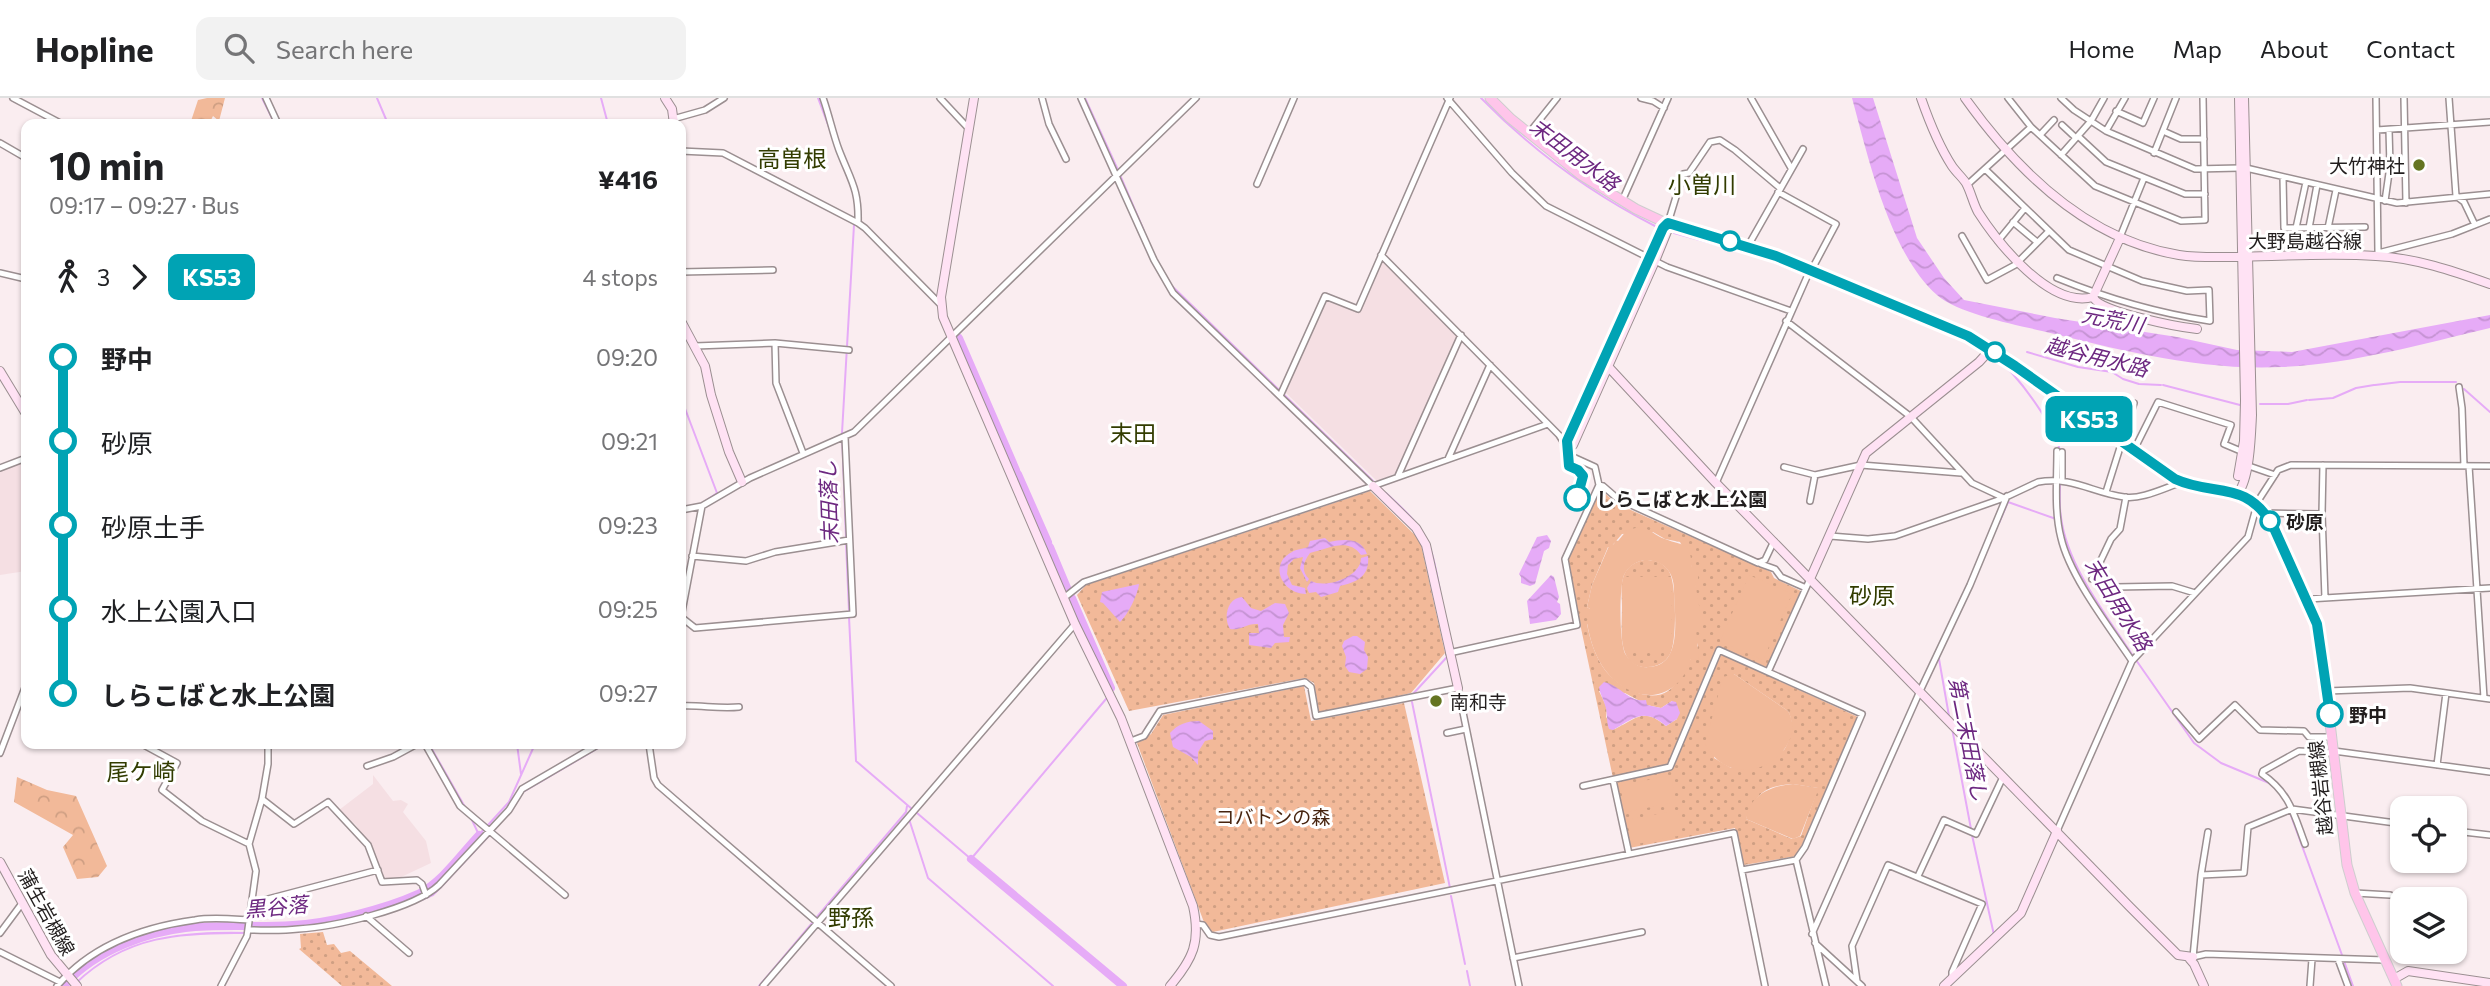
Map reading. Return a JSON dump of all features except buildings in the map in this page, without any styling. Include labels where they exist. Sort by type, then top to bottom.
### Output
[{"type":"main road","name":"越谷岩槻線","points":[[1490,98],[1581,175],[1622,201],[1668,223],[1748,246],[1809,274],[1957,331],[2183,482],[2238,493],[2260,510],[2273,526],[2319,631],[2347,865],[2355,893],[2395,982]]},
{"type":"street","points":[[13,98],[53,119]]},
{"type":"street","points":[[266,98],[276,119]]},
{"type":"street","points":[[665,98],[672,109],[673,119]]},
{"type":"street","points":[[681,119],[705,110],[724,98]]},
{"type":"street","points":[[823,98],[839,150],[855,184],[858,223]]},
{"type":"street","points":[[940,98],[969,129]]},
{"type":"street","points":[[974,98],[941,305],[951,337],[1075,624],[1130,741],[1193,906],[1196,924],[1191,956],[1186,967],[1170,986]]},
{"type":"street","points":[[1042,98],[1049,124],[1066,159]]},
{"type":"street","points":[[1081,98],[1154,260],[1173,293],[1416,527],[1426,545],[1458,688],[1518,986]]},
{"type":"street","points":[[686,509],[702,506],[742,482],[854,432],[1196,98]]},
{"type":"street","points":[[1257,184],[1294,98]]},
{"type":"street","points":[[1529,133],[1557,98]]},
{"type":"street","points":[[1641,98],[1664,108]]},
{"type":"street","points":[[1622,201],[1668,98]]},
{"type":"street","points":[[1751,98],[1791,168]]},
{"type":"street","points":[[1921,98],[1952,166],[1967,185],[1972,202],[1998,241],[2017,262],[2056,290],[2080,299],[2094,295]]},
{"type":"street","name":"大野島越谷線","points":[[1965,98],[2007,150],[2069,208],[2120,238],[2180,255],[2245,257],[2379,254],[2430,264],[2490,284]]},
{"type":"street","points":[[2008,98],[2031,127],[2095,186],[2180,220],[2205,220],[2203,98]]},
{"type":"street","points":[[2061,98],[2106,131],[2194,169],[2243,168],[2378,200],[2406,203],[2490,194]]},
{"type":"street","points":[[2061,155],[2091,121],[2104,98]]},
{"type":"street","points":[[2106,131],[2125,98]]},
{"type":"street","points":[[2116,111],[2143,123],[2154,98]]},
{"type":"street","points":[[2154,153],[2176,98]]},
{"type":"street","points":[[2238,493],[2246,465],[2251,429],[2239,98]]},
{"type":"street","points":[[2243,168],[2244,98]]},
{"type":"street","points":[[2376,98],[2379,254],[2452,234],[2490,219]]},
{"type":"street","points":[[2404,98],[2406,203]]},
{"type":"street","points":[[2449,98],[2456,196],[2464,202],[2474,225]]},
{"type":"street","points":[[1279,396],[1325,296],[1358,309],[1449,99],[1512,173],[1546,206],[1652,260],[1791,311]]},
{"type":"street","points":[[2040,135],[2054,120]]},
{"type":"street","points":[[2377,130],[2490,122]]},
{"type":"street","points":[[2062,125],[2106,163],[2185,194],[2205,194]]},
{"type":"street","points":[[1967,185],[2031,127]]},
{"type":"street","points":[[2385,201],[2390,166],[2389,130]]},
{"type":"street","points":[[2163,131],[2181,139],[2204,139]]},
{"type":"street","points":[[1567,448],[1567,441],[1668,223],[1683,174],[1689,173],[1710,142],[1720,140],[1779,190],[1836,225],[1786,321],[1716,483]]},
{"type":"street","points":[[0,143],[21,155]]},
{"type":"street","points":[[1748,246],[1803,149]]},
{"type":"street","points":[[686,151],[723,153],[858,223],[941,305]]},
{"type":"street","points":[[1985,169],[2069,250],[2142,281],[2187,291],[2209,290],[2210,321],[2094,295],[2059,279],[2056,290]]},
{"type":"street","points":[[2283,177],[2284,228],[2365,227]]},
{"type":"street","points":[[2144,178],[2094,295],[2096,303],[2180,327],[2197,329]]},
{"type":"street","points":[[2296,228],[2306,182]]},
{"type":"street","points":[[2309,228],[2317,186]]},
{"type":"street","points":[[2328,228],[2336,190]]},
{"type":"street","points":[[1998,241],[2025,208]]},
{"type":"street","points":[[2013,222],[2037,242]]},
{"type":"street","points":[[1962,236],[1987,281],[2017,262],[2049,231]]},
{"type":"street","points":[[1381,254],[1548,424],[1573,457],[1595,467],[1599,485],[1564,559],[1577,625],[1450,653]]},
{"type":"street","points":[[686,272],[773,270]]},
{"type":"street","points":[[0,273],[21,278]]},
{"type":"street","points":[[1786,321],[1911,417],[1972,483],[2006,497]]},
{"type":"street","points":[[686,330],[705,366],[729,452],[742,482]]},
{"type":"street","points":[[1398,477],[1461,335]]},
{"type":"street","points":[[695,346],[775,343],[849,349]]},
{"type":"street","points":[[775,343],[778,390],[803,453]]},
{"type":"street","points":[[1768,672],[1866,453],[1988,353]]},
{"type":"street","points":[[1605,363],[1716,483],[1774,541],[1808,584],[1920,691],[2178,955],[2385,960]]},
{"type":"street","points":[[1448,459],[1490,365]]},
{"type":"street","points":[[0,371],[21,406]]},
{"type":"street","points":[[2327,691],[2410,688],[2487,698],[2459,387]]},
{"type":"street","points":[[2238,493],[2236,487],[2243,452],[2248,392]]},
{"type":"street","points":[[2134,450],[2158,402],[2231,425],[2224,444],[2243,452]]},
{"type":"street","points":[[2106,492],[2134,403]]},
{"type":"street","points":[[1065,597],[1084,582],[1373,486],[1548,424]]},
{"type":"street","points":[[686,621],[695,628],[853,614],[845,437]]},
{"type":"street","points":[[2059,452],[2060,536],[2082,584],[2132,661]]},
{"type":"street","points":[[0,468],[21,460]]},
{"type":"street","points":[[1784,467],[1815,475],[1837,468],[1861,465],[1961,472]]},
{"type":"street","points":[[2246,465],[2275,475]]},
{"type":"street","points":[[2323,465],[2325,598]]},
{"type":"street","points":[[1944,986],[2021,913],[2132,661],[2248,537],[2275,475],[2283,467],[2490,466]]},
{"type":"street","points":[[1810,501],[1815,475]]},
{"type":"street","points":[[1830,536],[1868,539],[1895,536],[2006,497],[2038,482],[2060,480],[2126,497],[2183,482]]},
{"type":"street","points":[[1599,485],[1603,485],[1618,499],[1775,569],[1781,577],[1808,584]]},
{"type":"street","points":[[1812,934],[1970,585],[2006,497]]},
{"type":"street","points":[[2082,584],[2092,579],[2111,539],[2122,524],[2126,497]]},
{"type":"street","points":[[686,589],[702,506]]},
{"type":"street","points":[[2260,510],[2322,514]]},
{"type":"street","points":[[692,556],[746,561],[775,552],[849,540]]},
{"type":"street","points":[[1758,563],[1765,560],[1774,541]]},
{"type":"street","points":[[2098,567],[2102,582]]},
{"type":"street","points":[[2092,579],[2116,586],[2172,586],[2195,593]]},
{"type":"street","points":[[2307,599],[2490,588]]},
{"type":"street","points":[[763,986],[1075,624]]},
{"type":"street","points":[[1583,786],[1670,767],[1719,650],[1862,714],[1805,847],[1796,860],[1742,870]]},
{"type":"street","points":[[1130,741],[1144,736],[1160,711],[1305,682],[1311,687],[1316,716],[1458,688]]},
{"type":"street","points":[[2437,765],[2446,693]]},
{"type":"street","points":[[0,753],[21,703]]},
{"type":"street","points":[[2176,712],[2199,739],[2235,705],[2260,730],[2304,731],[2309,737],[2333,737]]},
{"type":"street","points":[[686,706],[739,707]]},
{"type":"street","points":[[1447,733],[1466,729]]},
{"type":"street","points":[[151,749],[177,763],[162,790],[202,821],[249,844]]},
{"type":"street","points":[[221,986],[247,936],[256,871],[249,844],[262,799],[268,749]]},
{"type":"street","points":[[367,766],[408,749]]},
{"type":"street","points":[[428,749],[460,806],[565,895]]},
{"type":"street","points":[[0,952],[67,981],[93,953],[136,934],[197,919],[299,929],[366,916],[426,895],[439,885],[509,810],[522,789],[590,749]]},
{"type":"street","points":[[650,749],[654,778],[658,785],[891,986]]},
{"type":"street","points":[[2305,844],[2283,790],[2262,774],[2299,751],[2334,752],[2490,772]]},
{"type":"street","points":[[1918,876],[1944,820],[1976,834],[2003,777]]},
{"type":"street","points":[[1613,780],[1629,854]]},
{"type":"street","points":[[262,799],[294,824],[328,803],[368,845],[382,883],[417,880],[422,884],[426,895]]},
{"type":"street","points":[[2201,875],[2244,873],[2248,827],[2292,809],[2390,822]]},
{"type":"street","points":[[2204,986],[2191,957],[2208,832]]},
{"type":"street","points":[[2467,832],[2490,835]]},
{"type":"street","points":[[1196,924],[1203,925],[1210,935],[1219,937],[1734,833],[1765,986]]},
{"type":"street","points":[[1796,860],[1826,986]]},
{"type":"street","name":"蒲生岩槻線","points":[[0,862],[67,981]]},
{"type":"street","points":[[1859,984],[1852,946],[1888,865],[1982,904],[1952,972],[1952,978]]},
{"type":"street","points":[[251,908],[264,900],[378,870]]},
{"type":"street","points":[[2355,893],[2389,895]]},
{"type":"street","points":[[0,933],[24,902]]},
{"type":"street","points":[[366,916],[409,953]]},
{"type":"street","points":[[1513,958],[1642,932]]},
{"type":"street","points":[[1814,942],[1859,984]]},
{"type":"street","points":[[2309,986],[2312,959]]},
{"type":"street","points":[[2338,959],[2348,986]]},
{"type":"street","points":[[2395,982],[2408,971],[2490,983]]},
{"type":"shaded area","points":[[1381,261],[1385,261],[1456,338],[1396,473],[1377,481],[1285,392],[1325,299],[1358,312]]},
{"type":"shaded area","points":[[21,463],[21,572],[0,575],[0,470]]},
{"type":"shaded area","points":[[373,775],[393,801],[401,800],[408,804],[403,812],[426,841],[431,863],[399,878],[386,878],[382,875],[374,854],[356,825],[339,810],[373,784]]},
{"type":"green space","points":[[225,98],[220,119],[213,116],[212,119],[192,119],[198,100]]},
{"type":"green space","points":[[1370,491],[1420,540],[1445,653],[1411,693],[1322,713],[1319,712],[1314,683],[1305,678],[1129,711],[1077,595],[1086,585]]},
{"type":"green space","points":[[1603,491],[1615,503],[1771,572],[1774,578],[1801,591],[1767,667],[1763,668],[1717,648],[1667,766],[1613,778],[1566,558],[1597,492]],"holes":[[[1653,532],[1665,539],[1680,542],[1692,567],[1698,646],[1672,688],[1652,695],[1625,687],[1605,670],[1590,636],[1587,624],[1590,623],[1590,609],[1587,607],[1592,585],[1608,547],[1622,534]],[[1599,691],[1625,693],[1647,705],[1661,708],[1672,701],[1677,719],[1666,726],[1651,717],[1640,716],[1615,729],[1606,717],[1607,708]]]},
{"type":"green space","points":[[1644,528],[1661,538],[1685,546],[1690,553],[1692,567],[1698,568],[1698,582],[1695,582],[1700,611],[1700,626],[1696,630],[1699,660],[1691,659],[1675,685],[1665,692],[1653,695],[1628,690],[1605,670],[1593,648],[1587,623],[1590,623],[1590,609],[1587,607],[1592,585],[1609,546],[1614,544],[1615,540],[1618,541],[1627,530]],"holes":[[[1644,560],[1662,564],[1672,577],[1675,637],[1668,658],[1660,664],[1645,667],[1633,663],[1624,649],[1621,628],[1622,581],[1630,567]]]},
{"type":"green space","points":[[1644,560],[1658,562],[1668,570],[1673,586],[1675,611],[1670,654],[1661,664],[1648,667],[1638,666],[1630,661],[1622,636],[1623,579],[1630,567]]},
{"type":"green space","points":[[1749,575],[1792,594],[1763,660],[1720,641]]},
{"type":"green space","points":[[1624,577],[1671,577],[1671,650],[1624,650]]},
{"type":"green space","points":[[1721,654],[1858,717],[1797,856],[1744,865],[1735,828],[1629,848],[1616,782],[1672,769]],"holes":[[[1734,674],[1788,711],[1792,726],[1784,750],[1731,768],[1714,758]],[[1793,784],[1818,788],[1801,836],[1792,839],[1746,819],[1763,792]]]},
{"type":"green space","points":[[1734,674],[1788,711],[1792,726],[1789,741],[1780,754],[1767,764],[1751,769],[1735,769],[1719,761],[1705,744],[1723,677]]},
{"type":"green space","name":"コバトンの森","points":[[1304,686],[1311,721],[1404,703],[1445,883],[1208,933],[1137,743],[1151,734],[1163,715]]},
{"type":"green space","points":[[1671,775],[1676,802],[1626,812],[1620,786]]},
{"type":"green space","points":[[17,777],[47,790],[76,796],[107,866],[98,877],[77,879],[63,847],[73,835],[14,802]]},
{"type":"green space","points":[[1793,784],[1819,788],[1800,836],[1793,839],[1746,819],[1752,804],[1762,793]]},
{"type":"green space","points":[[1678,810],[1683,835],[1632,845],[1627,820]]},
{"type":"green space","points":[[323,932],[327,945],[334,944],[341,953],[350,951],[392,986],[342,986],[299,949],[300,934]]},
{"type":"water","points":[[1852,98],[1873,98],[1917,238],[1944,278],[1964,300],[2237,350],[2292,352],[2490,315],[2490,328],[2334,362],[2251,367],[2160,358],[1972,313],[1937,295],[1906,255],[1883,203]]},
{"type":"water","points":[[1547,535],[1551,541],[1549,548],[1544,551],[1535,584],[1530,586],[1521,583],[1519,574],[1537,537]]},
{"type":"water","points":[[1325,538],[1329,542],[1356,542],[1367,554],[1361,555],[1344,545],[1310,553],[1304,566],[1309,579],[1307,582],[1300,568],[1303,557],[1294,559],[1288,565],[1287,574],[1292,585],[1305,588],[1306,594],[1290,589],[1281,578],[1281,564],[1285,557],[1308,547],[1310,541]]},
{"type":"water","points":[[1368,556],[1365,573],[1357,580],[1340,586],[1338,592],[1321,597],[1316,592],[1309,593],[1307,588],[1311,581],[1325,583],[1342,580],[1355,571],[1361,558]]},
{"type":"water","points":[[1551,575],[1554,577],[1561,614],[1556,620],[1530,624],[1527,601]]},
{"type":"water","points":[[1139,584],[1132,604],[1120,622],[1100,602],[1102,592]]},
{"type":"water","points":[[1242,597],[1251,608],[1261,611],[1275,603],[1285,604],[1289,613],[1283,625],[1284,637],[1290,637],[1289,642],[1275,643],[1271,648],[1249,645],[1249,633],[1259,633],[1258,624],[1230,629],[1228,609],[1233,601]]},
{"type":"water","points":[[1353,636],[1365,642],[1364,650],[1368,657],[1367,669],[1360,674],[1349,672],[1345,666],[1346,657],[1342,646],[1344,641]]},
{"type":"water","points":[[1604,682],[1635,699],[1646,700],[1647,705],[1661,708],[1672,701],[1676,702],[1680,713],[1677,719],[1666,726],[1651,717],[1639,716],[1613,730],[1609,729],[1599,687]]},
{"type":"water","points":[[1199,721],[1213,731],[1213,739],[1205,741],[1198,752],[1198,765],[1191,757],[1173,747],[1170,733],[1183,724]]},
{"type":"waterway","points":[[262,98],[272,119]]},
{"type":"waterway","points":[[377,98],[386,119]]},
{"type":"waterway","points":[[601,98],[607,119]]},
{"type":"waterway","name":"末田落し","points":[[818,98],[830,130]]},
{"type":"waterway","points":[[1085,98],[1118,170]]},
{"type":"waterway","name":"末田用水路","points":[[1481,98],[1520,135],[1563,169],[1608,200],[1655,226]]},
{"type":"waterway","points":[[1120,175],[1144,231]]},
{"type":"waterway","name":"末田落し","points":[[846,538],[842,433],[854,225]]},
{"type":"waterway","name":"末田用水路","points":[[1674,233],[1758,256],[1805,275]]},
{"type":"waterway","name":"末田用水路","points":[[1810,277],[1969,343],[1984,354]]},
{"type":"waterway","points":[[1172,286],[1374,482]]},
{"type":"waterway","name":"末田落し","points":[[959,338],[1016,470]]},
{"type":"waterway","name":"越谷用水路","points":[[2027,352],[2078,367],[2112,372],[2139,384],[2161,385]]},
{"type":"waterway","name":"末田用水路","points":[[1989,357],[2010,371],[2026,390],[2047,421],[2060,451]]},
{"type":"waterway","name":"越谷用水路","points":[[2375,385],[2456,382]]},
{"type":"waterway","name":"越谷用水路","points":[[2163,385],[2240,405]]},
{"type":"waterway","name":"越谷用水路","points":[[2309,400],[2333,398],[2356,388],[2374,385]]},
{"type":"waterway","name":"越谷用水路","points":[[2464,389],[2490,412]]},
{"type":"waterway","name":"越谷用水路","points":[[2260,404],[2288,404],[2307,400]]},
{"type":"waterway","points":[[686,411],[717,493],[704,502]]},
{"type":"waterway","name":"末田落し","points":[[1018,474],[1048,542]]},
{"type":"waterway","name":"末田用水路","points":[[2060,484],[2060,513],[2071,554],[2090,590],[2133,656]]},
{"type":"waterway","points":[[1386,493],[1425,536],[1440,591]]},
{"type":"waterway","name":"第二末田落し","points":[[1999,523],[2008,502],[2056,519]]},
{"type":"waterway","name":"末田落し","points":[[846,543],[849,611]]},
{"type":"waterway","name":"末田落し","points":[[1050,547],[1068,590]]},
{"type":"waterway","name":"末田落し","points":[[1072,598],[1111,688]]},
{"type":"waterway","name":"末田落し","points":[[849,617],[856,761],[912,809]]},
{"type":"waterway","points":[[1413,694],[1447,657]]},
{"type":"waterway","name":"第二末田落し","points":[[1939,659],[1949,716]]},
{"type":"waterway","name":"末田用水路","points":[[2136,660],[2194,743],[2221,763],[2269,783]]},
{"type":"waterway","name":"末田落し","points":[[917,813],[971,859],[1106,699]]},
{"type":"waterway","points":[[1412,702],[1450,888]]},
{"type":"waterway","name":"第二末田落し","points":[[1952,728],[1971,829]]},
{"type":"waterway","points":[[432,749],[465,807]]},
{"type":"waterway","points":[[518,749],[521,774]]},
{"type":"waterway","points":[[488,825],[509,802],[533,749]]},
{"type":"waterway","points":[[513,808],[523,792],[596,749]]},
{"type":"waterway","points":[[816,918],[906,812],[907,806]]},
{"type":"waterway","name":"末田用水路","points":[[2290,813],[2342,955]]},
{"type":"waterway","points":[[471,818],[479,835],[484,829]]},
{"type":"waterway","points":[[909,819],[928,878],[1053,986]]},
{"type":"waterway","points":[[419,901],[433,895],[496,828]]},
{"type":"waterway","name":"黒谷落","points":[[64,986],[77,972],[100,956],[147,936],[209,926],[307,924],[357,914],[405,900],[435,882],[479,835]]},
{"type":"waterway","name":"第二末田落し","points":[[1972,835],[1994,935]]},
{"type":"waterway","name":"末田落し","points":[[971,859],[1123,986]]},
{"type":"waterway","points":[[1451,896],[1465,964]]},
{"type":"waterway","points":[[759,986],[813,922]]},
{"type":"waterway","points":[[332,927],[344,925]]},
{"type":"waterway","points":[[277,933],[310,930]]},
{"type":"waterway","points":[[76,983],[95,967],[135,946],[178,936],[247,933]]},
{"type":"waterway","name":"末田用水路","points":[[2344,961],[2353,986]]},
{"type":"waterway","points":[[1467,971],[1470,986]]},
{"type":"bus line","name":"KS53","points":[[1577,498],[1583,476],[1569,466],[1567,441],[1640,276],[1668,223],[1776,256],[1968,336],[2175,479],[2229,490],[2252,502],[2273,526],[2314,615],[2319,631],[2330,714]]},
{"type":"place","name":"大竹神社","points":[[2419,165]]},
{"type":"place","name":"しらこばと水上公園","points":[[1577,498]]},
{"type":"place","name":"砂原","points":[[2270,521]]},
{"type":"place","name":"南和寺","points":[[1436,701]]},
{"type":"place","name":"野中","points":[[2330,714]]},
{"type":"district","name":"高曽根","points":[[792,158]]},
{"type":"district","name":"小曽川","points":[[1702,184]]},
{"type":"district","name":"末田","points":[[1133,433]]},
{"type":"district","name":"砂原","points":[[1872,595]]},
{"type":"district","name":"尾ケ崎","points":[[141,771]]},
{"type":"district","name":"野孫","points":[[851,917]]},
{"type":"water label","name":"元荒川","points":[[2113,319]]}]
